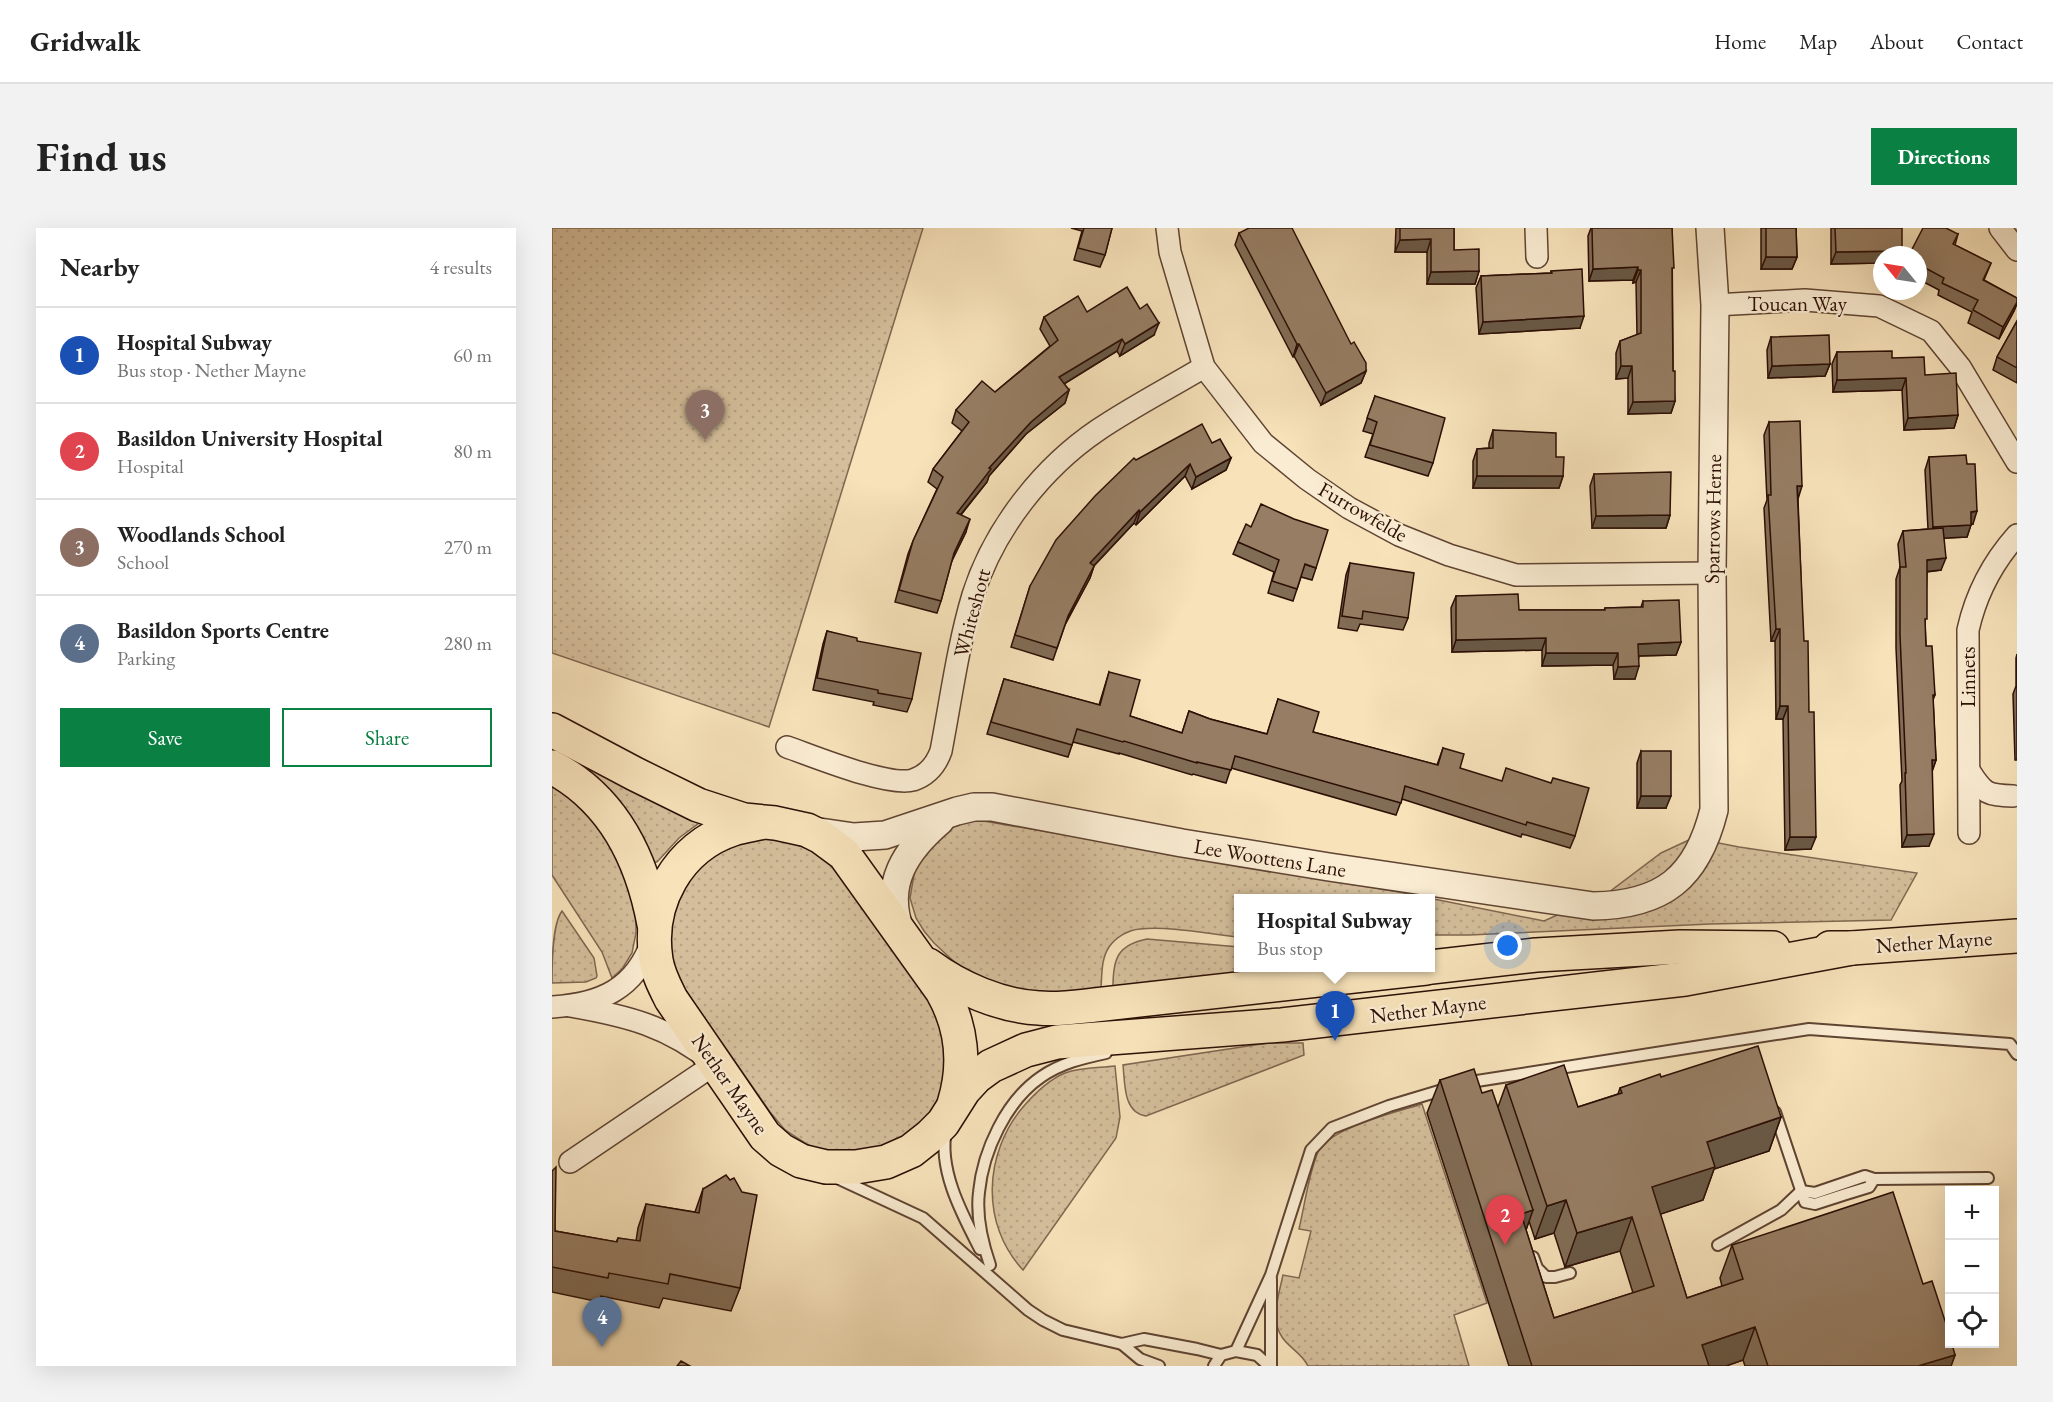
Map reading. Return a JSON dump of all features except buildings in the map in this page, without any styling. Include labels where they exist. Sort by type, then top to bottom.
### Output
[{"type":"main road","name":"Nether Mayne","points":[[552,730],[698,805],[744,820],[791,825],[807,830],[834,845],[844,855],[908,944],[951,1008],[959,1033],[962,1061],[960,1087],[953,1107]]},
{"type":"main road","name":"Nether Mayne","points":[[552,768],[581,786],[614,820],[640,868],[656,932]]},
{"type":"main road","name":"Nether Mayne","points":[[760,823],[733,829],[711,839],[692,852],[676,868],[667,884],[657,914],[656,961],[661,979],[671,999],[765,1136],[781,1150],[801,1161],[826,1167],[855,1167],[886,1162],[911,1151],[943,1123],[964,1090],[976,1077],[1008,1057],[1057,1042],[1208,1032],[1352,1018],[1685,979],[1852,948]]},
{"type":"main road","name":"Nether Mayne","points":[[1435,967],[1536,955],[1680,947],[1852,948],[2017,936]]},
{"type":"main road","name":"Nether Mayne","points":[[908,944],[930,966],[951,980],[1018,1006],[1040,1009],[1095,1005],[1390,972]]},
{"type":"street","name":"Furrowfelde","points":[[1167,228],[1170,252],[1204,367],[1263,443],[1307,479],[1349,508],[1399,535],[1439,551],[1516,575],[1712,573]]},
{"type":"street","points":[[1536,228],[1537,257]]},
{"type":"street","name":"Sparrows Herne","points":[[1710,228],[1715,305],[1712,573],[1714,810]]},
{"type":"street","points":[[2000,228],[2017,250]]},
{"type":"street","name":"Toucan Way","points":[[1715,305],[1805,300],[1879,306],[1931,331],[1960,367],[2017,462]]},
{"type":"street","name":"Whiteshott","points":[[787,747],[892,780],[912,780],[936,764],[941,751],[973,595],[988,555],[1011,518],[1035,487],[1068,453],[1098,430],[1204,367]]},
{"type":"street","name":"Linnets","points":[[1969,833],[1968,630],[1974,605],[1983,585],[2002,552],[2017,535]]},
{"type":"street","points":[[1970,772],[1982,791],[1990,795],[2013,796]]},
{"type":"street","name":"Lee Woottens Lane","points":[[807,830],[854,837],[885,836],[957,811],[974,807],[992,807],[1205,847],[1593,906],[1617,906],[1642,901],[1663,891],[1683,875],[1698,855],[1708,834],[1714,810]]},
{"type":"street","name":"Lee Woottens Lane","points":[[908,944],[897,921],[894,895],[903,864],[911,849],[922,836],[940,820],[957,811]]},
{"type":"street","points":[[561,1006],[599,1000],[615,992],[628,981],[650,947],[656,932]]},
{"type":"street","points":[[561,1006],[618,1014],[649,1024],[675,1036],[715,1064],[570,1162]]},
{"type":"lane","points":[[1236,1351],[1270,1275],[1311,1150],[1332,1128],[1389,1106],[1475,1085],[1752,1043],[1809,1029],[2014,1045],[2017,1054]]},
{"type":"lane","points":[[990,1265],[983,1245],[979,1219],[979,1193],[984,1166],[993,1141],[1021,1095],[1039,1078],[1057,1067],[1078,1059],[1208,1032]]},
{"type":"lane","points":[[1772,1103],[1801,1191]]},
{"type":"lane","points":[[953,1107],[945,1137],[949,1176],[966,1221],[990,1265],[1015,1298]]},
{"type":"lane","points":[[801,1161],[923,1218],[1015,1298],[1043,1320],[1063,1330],[1122,1344],[1144,1339],[1221,1355],[1236,1351],[1257,1355],[1270,1366]]},
{"type":"lane","points":[[1801,1191],[1815,1193],[1865,1176],[1874,1179],[1988,1178]]},
{"type":"lane","points":[[1718,1245],[1781,1210],[1801,1191]]},
{"type":"lane","points":[[1530,1247],[1537,1268],[1545,1277],[1555,1278],[1570,1273]]},
{"type":"lane","points":[[1270,1275],[1270,1366]]},
{"type":"lane","points":[[1122,1344],[1151,1366]]},
{"type":"lane","points":[[1214,1366],[1221,1355]]},
{"type":"lane","points":[[1140,1359],[1159,1366]]},
{"type":"shaded area","points":[[552,228],[923,228],[769,727],[552,653]]},
{"type":"shaded area","points":[[588,766],[699,823],[679,838],[657,862],[654,862],[638,828],[626,810],[586,769]]},
{"type":"shaded area","points":[[552,781],[613,841],[636,909],[636,933],[632,953],[622,969],[612,978],[602,952],[552,875]]},
{"type":"shaded area","points":[[972,819],[1409,894],[1234,894],[1234,936],[1177,929],[1152,928],[1127,932],[1112,943],[1106,952],[1101,988],[1076,992],[1024,991],[990,982],[961,968],[934,943],[916,918],[910,898],[916,863],[951,826]]},
{"type":"shaded area","points":[[773,838],[803,847],[831,861],[931,1000],[949,1056],[940,1098],[926,1118],[911,1133],[890,1146],[872,1151],[828,1152],[808,1145],[785,1130],[686,991],[675,967],[669,947],[675,900],[685,882],[711,856],[751,839]]},
{"type":"shaded area","points":[[1693,838],[1917,873],[1891,920],[1710,924],[1435,935],[1435,899],[1544,921],[1609,892],[1661,853]]},
{"type":"shaded area","points":[[562,911],[594,958],[596,978],[586,982],[552,983],[554,934]]},
{"type":"shaded area","points":[[1147,939],[1234,947],[1234,972],[1248,972],[1113,986],[1114,968],[1119,954],[1129,945]]},
{"type":"shaded area","points":[[1268,1043],[1303,1043],[1304,1055],[1146,1116],[1138,1114],[1129,1103],[1123,1065]]},
{"type":"shaded area","points":[[1115,1066],[1120,1117],[1116,1138],[1023,1270],[1009,1252],[999,1232],[994,1210],[992,1188],[1000,1145],[1010,1125],[1023,1107],[1047,1083],[1071,1071]]},
{"type":"shaded area","points":[[1422,1104],[1487,1303],[1454,1315],[1469,1366],[1308,1366],[1282,1337],[1278,1330],[1276,1314],[1283,1275],[1299,1278],[1311,1231],[1299,1229],[1309,1180],[1318,1152],[1325,1143],[1349,1128]]},
{"type":"place","name":"Woodlands School","points":[[705,440]]},
{"type":"place","name":"Hospital Subway","points":[[1335,1041]]},
{"type":"place","name":"Basildon University Hospital","points":[[1505,1245]]},
{"type":"place","name":"Basildon Sports Centre","points":[[602,1347]]}]
